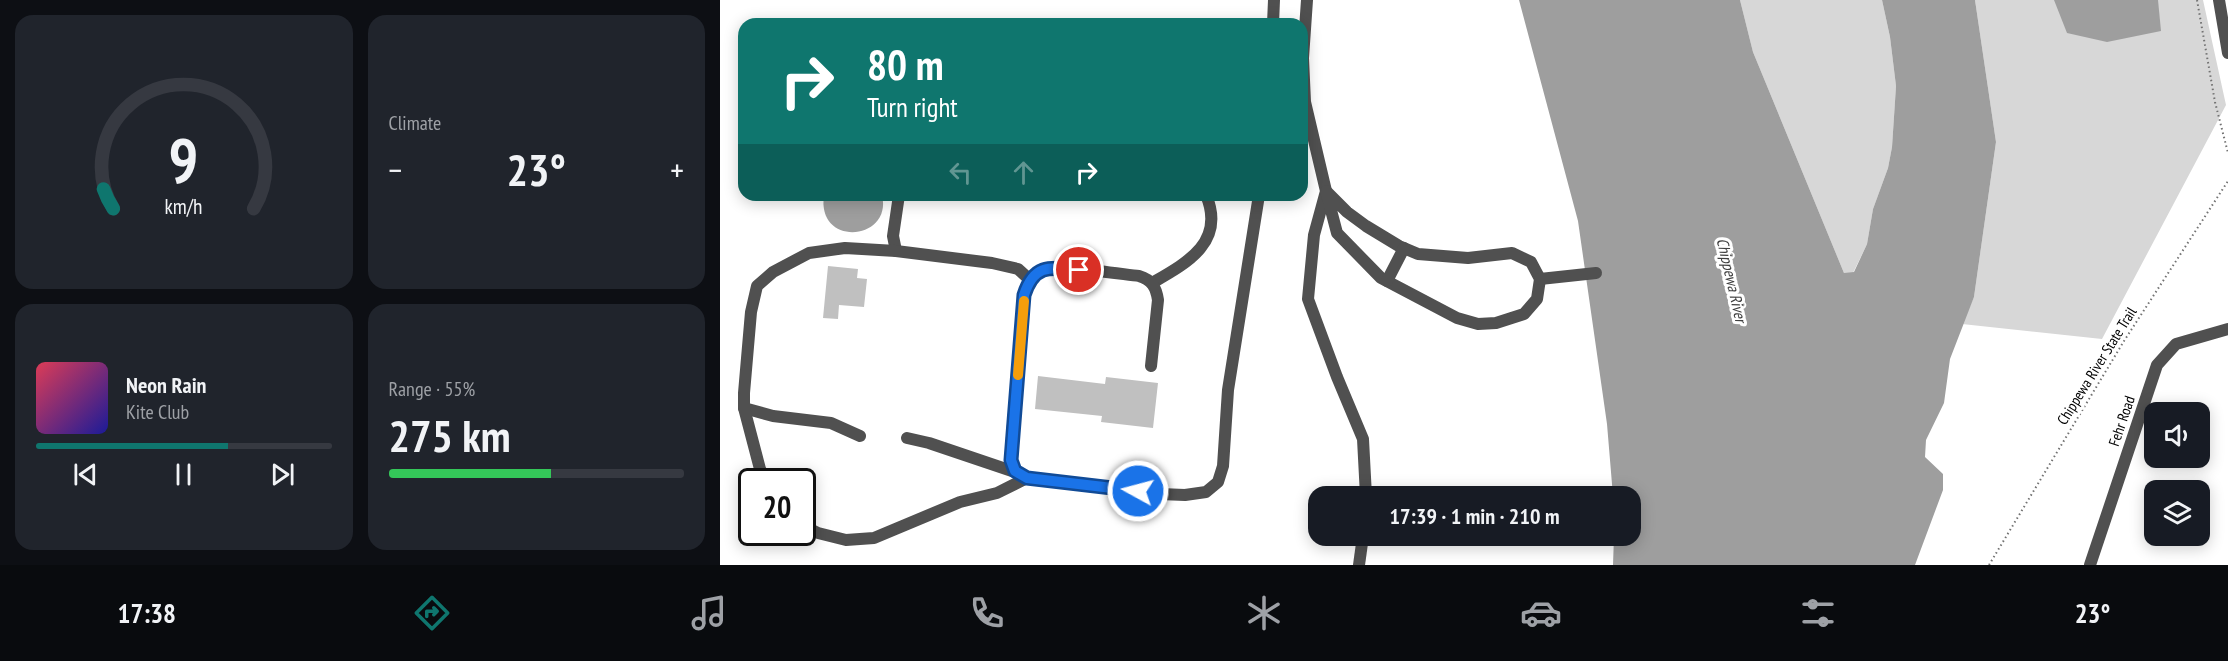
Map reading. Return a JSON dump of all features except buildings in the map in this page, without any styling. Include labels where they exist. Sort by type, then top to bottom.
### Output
[{"type":"street","points":[[1273,18],[1274,0]]},
{"type":"street","points":[[1306,18],[1307,0]]},
{"type":"street","points":[[2220,0],[2228,53]]},
{"type":"street","points":[[1308,115],[1326,191],[1337,233],[1381,278],[1457,318],[1478,324],[1496,323],[1524,314],[1537,299],[1540,279],[1531,262],[1512,253],[1468,258],[1418,254],[1366,226],[1347,212],[1326,191]]},
{"type":"street","points":[[1326,191],[1314,235],[1308,299],[1363,439],[1365,486]]},
{"type":"street","points":[[896,251],[893,236],[898,201]]},
{"type":"street","points":[[1152,283],[1183,265],[1203,246],[1212,221],[1208,201]]},
{"type":"street","points":[[907,438],[1015,471],[1027,478],[1185,495],[1206,492],[1218,482],[1222,466],[1228,390],[1258,201]]},
{"type":"street","points":[[759,468],[744,408],[751,312],[757,286],[773,272],[808,253],[845,248],[896,251],[992,263],[1018,269],[1029,279]]},
{"type":"street","points":[[1387,281],[1404,248]]},
{"type":"street","points":[[1015,471],[1011,460],[1012,436],[1024,295],[1029,279],[1042,270],[1058,268],[1149,279],[1156,290],[1158,300],[1151,366]]},
{"type":"street","points":[[1540,279],[1596,273]]},
{"type":"street","name":"Fehr Road","points":[[2090,565],[2157,364],[2176,344],[2228,329]]},
{"type":"street","points":[[744,408],[773,416],[831,423],[860,436]]},
{"type":"street","points":[[816,532],[846,540],[874,538],[960,502],[997,493],[1027,478]]},
{"type":"street","points":[[1359,565],[1362,546]]},
{"type":"path","points":[[2197,0],[2211,81],[2228,153]]},
{"type":"path","points":[[2223,134],[2228,132]]},
{"type":"path","name":"Chippewa River State Trail","points":[[1989,565],[2124,341],[2228,180]]},
{"type":"shaded area","points":[[1740,0],[1882,0],[1890,37],[1896,86],[1892,147],[1888,168],[1873,209],[1867,244],[1853,273],[1844,273],[1753,52]]},
{"type":"shaded area","points":[[1975,0],[2203,0],[2226,105],[2102,339],[1962,324],[1974,297],[1996,142]]},
{"type":"water","name":"Chippewa River","points":[[1519,0],[1740,0],[1753,52],[1844,273],[1854,272],[1867,244],[1873,209],[1888,168],[1892,147],[1896,86],[1890,37],[1882,0],[1975,0],[1996,142],[1974,297],[1950,359],[1944,403],[1926,440],[1925,457],[1943,474],[1943,490],[1915,565],[1613,565],[1614,546],[1641,546],[1641,486],[1612,486],[1607,424],[1578,221]]},
{"type":"water","points":[[2054,0],[2158,0],[2161,31],[2107,42],[2067,33]]},
{"type":"water","points":[[824,201],[882,201],[882,210],[876,222],[866,229],[854,232],[842,230],[831,224],[825,212]]},
{"type":"slow traffic","points":[[1018,375],[1024,301]]},
{"type":"route","points":[[1079,270],[1058,268],[1042,270],[1029,279],[1024,295],[1011,460],[1015,471],[1027,478],[1138,491]]}]
